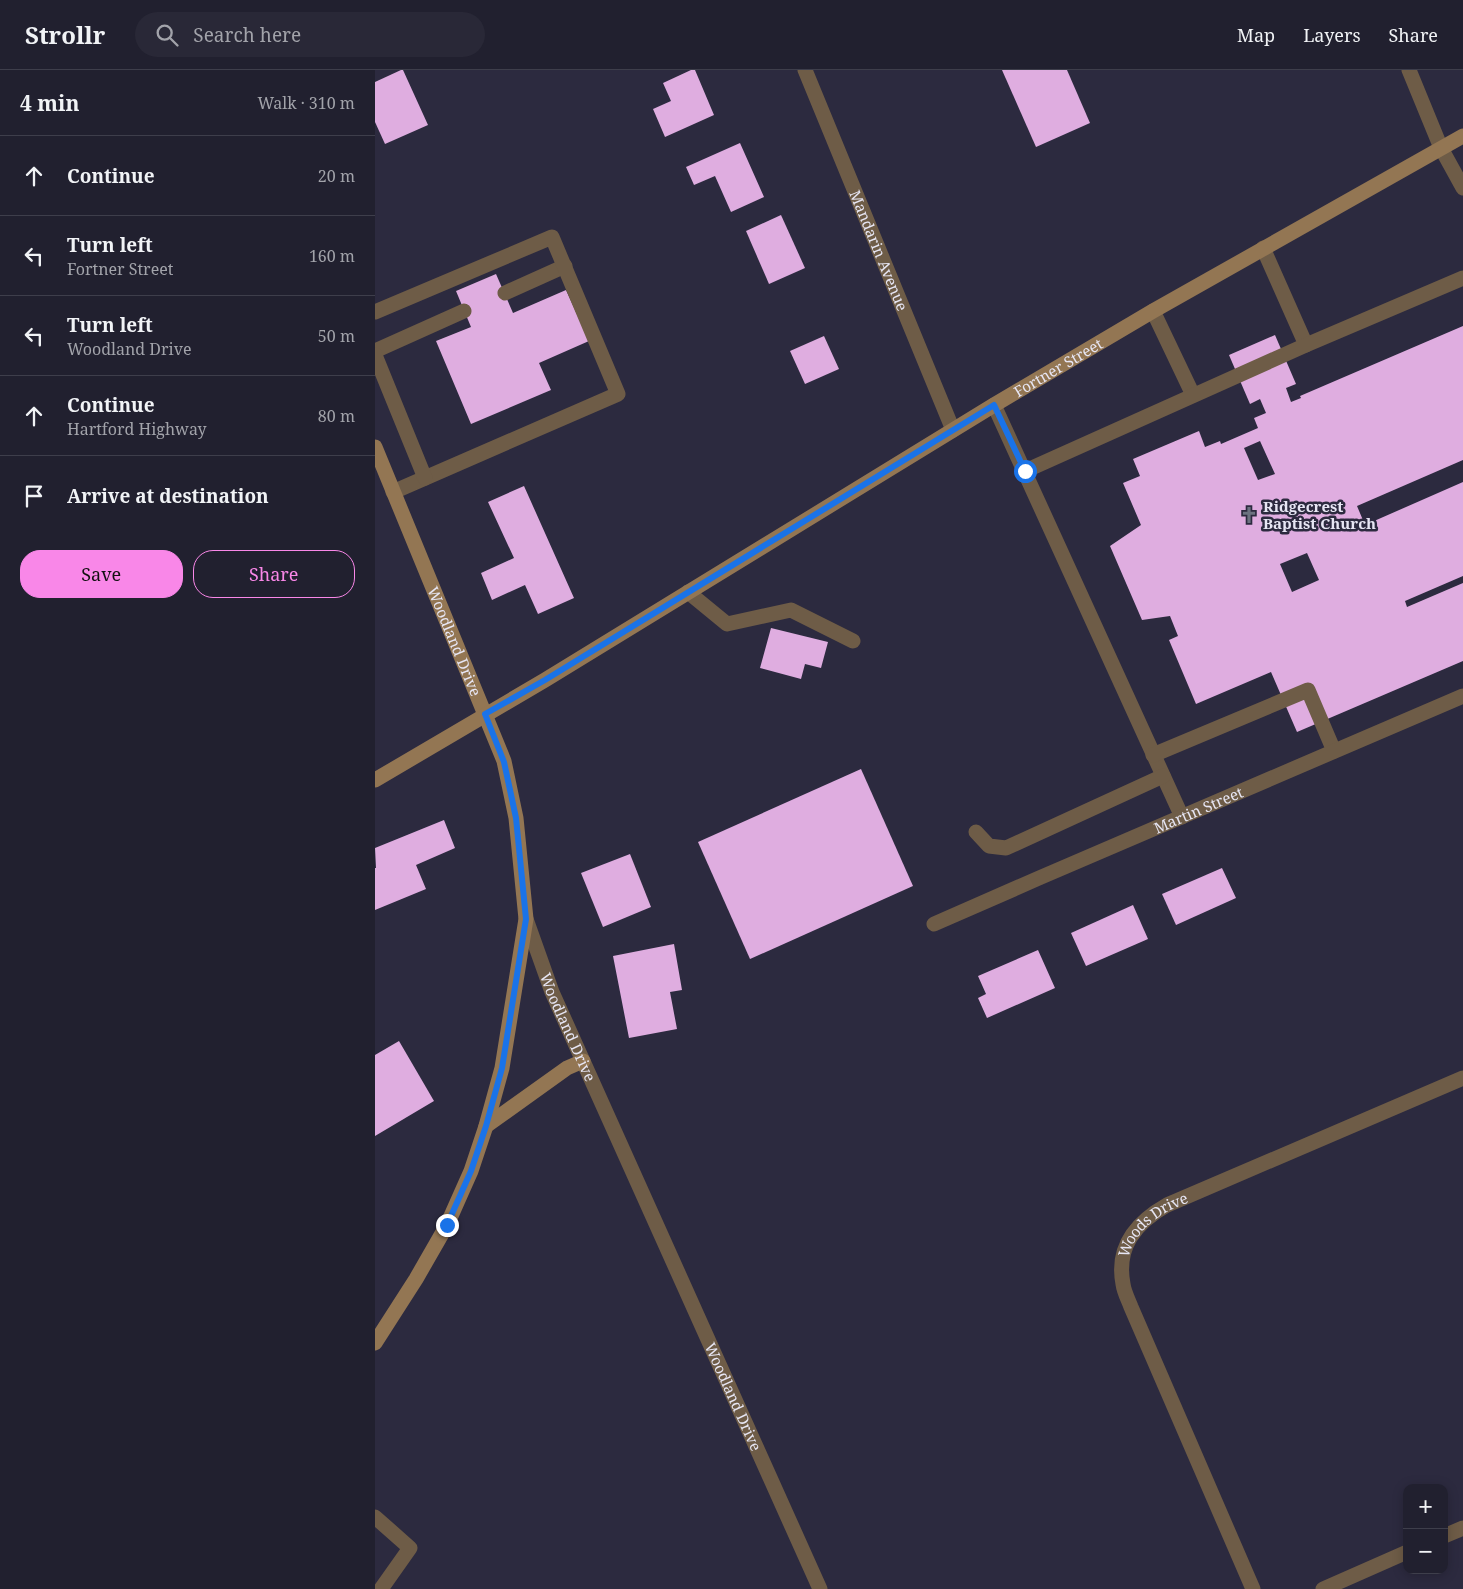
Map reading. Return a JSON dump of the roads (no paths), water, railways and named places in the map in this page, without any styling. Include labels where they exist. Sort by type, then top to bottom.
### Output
[{"type":"street","name":"Mandarin Avenue","points":[[805,70],[953,430]]},
{"type":"street","points":[[1409,70],[1441,148],[1463,188]]},
{"type":"street","name":"Fortner Street","points":[[375,780],[545,680],[994,405],[1153,311],[1463,136]]},
{"type":"street","points":[[375,312],[552,237],[618,394],[393,492]]},
{"type":"street","points":[[1263,248],[1306,345]]},
{"type":"street","points":[[505,293],[565,266]]},
{"type":"street","points":[[1025,471],[1306,345],[1463,278]]},
{"type":"street","points":[[375,351],[464,311]]},
{"type":"street","points":[[1153,311],[1193,395]]},
{"type":"street","points":[[375,355],[425,478]]},
{"type":"street","points":[[994,405],[1182,817]]},
{"type":"street","name":"Woodland Drive","points":[[375,447],[504,762],[516,818],[526,919],[552,992],[820,1589]]},
{"type":"street","points":[[688,592],[727,624],[791,610],[853,641]]},
{"type":"street","points":[[1153,756],[1309,690],[1334,751]]},
{"type":"street","name":"Martin Street","points":[[934,924],[1463,696]]},
{"type":"street","points":[[976,832],[989,846],[1006,848],[1163,776]]},
{"type":"street","points":[[375,1343],[416,1279],[447,1225],[471,1171],[502,1068],[526,919]]},
{"type":"street","points":[[486,1126],[567,1068],[583,1061]]},
{"type":"street","name":"Woods Drive","points":[[1253,1589],[1123,1286],[1121,1267],[1124,1249],[1132,1234],[1141,1223],[1152,1213],[1167,1205],[1463,1078]]},
{"type":"street","points":[[375,1517],[410,1548],[381,1589]]},
{"type":"street","points":[[1448,1534],[1463,1528]]},
{"type":"street","points":[[1323,1589],[1403,1554]]},
{"type":"place","name":"Ridgecrest Baptist Church","points":[[1249,515]]}]
